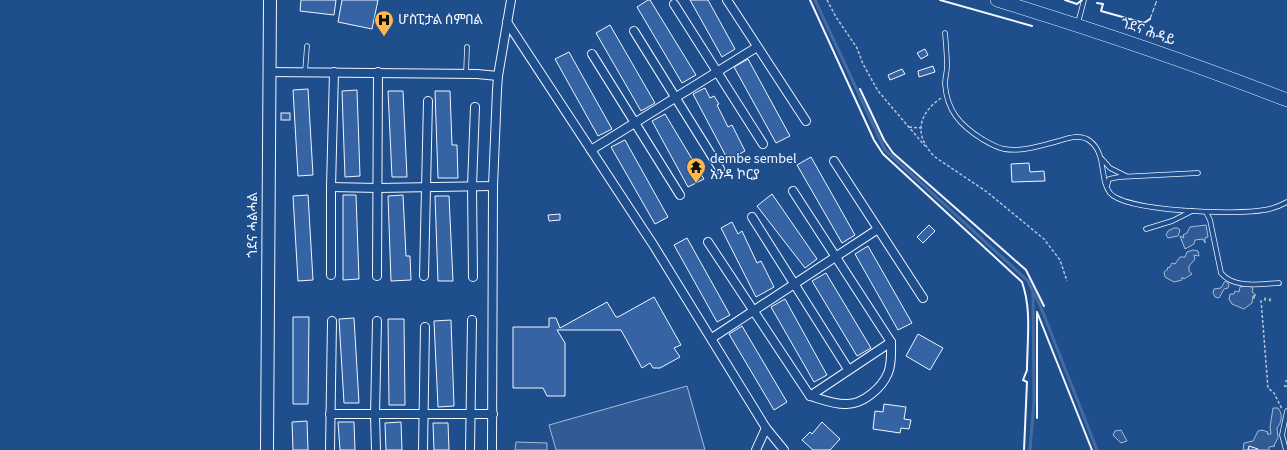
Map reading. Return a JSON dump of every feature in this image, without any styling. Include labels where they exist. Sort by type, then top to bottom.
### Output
[{"type":"main road","name":"ጎደና ሕዳይ","points":[[997,0],[1077,25],[1287,100]]},
{"type":"street","name":"ጎደና ሓልሓል","points":[[267,450],[270,0]]},
{"type":"street","points":[[492,450],[493,186],[498,76],[511,0]]},
{"type":"street","points":[[727,0],[806,120]]},
{"type":"street","points":[[674,4],[717,74],[763,144]]},
{"type":"street","points":[[507,22],[712,338],[766,428],[784,450]]},
{"type":"street","points":[[634,31],[720,169]]},
{"type":"street","points":[[591,150],[717,74],[757,47]]},
{"type":"street","points":[[592,54],[680,195]]},
{"type":"street","points":[[269,72],[378,72],[498,76]]},
{"type":"street","points":[[331,274],[331,187],[334,72]]},
{"type":"street","points":[[377,276],[378,72]]},
{"type":"street","points":[[424,276],[428,100]]},
{"type":"street","points":[[473,277],[472,186],[475,107]]},
{"type":"street","points":[[834,161],[923,298]]},
{"type":"street","points":[[331,187],[426,188],[493,186]]},
{"type":"street","points":[[708,242],[810,396],[847,404],[858,402],[873,392],[888,373],[891,359],[891,342],[793,191]]},
{"type":"street","points":[[752,217],[848,369]]},
{"type":"street","points":[[712,338],[878,229]]},
{"type":"street","points":[[470,450],[472,320]]},
{"type":"street","points":[[376,450],[375,415],[377,321]]},
{"type":"street","points":[[330,450],[332,322]]},
{"type":"street","points":[[423,450],[426,327]]},
{"type":"street","points":[[810,396],[848,369],[891,342]]},
{"type":"street","points":[[330,414],[493,414]]},
{"type":"street","points":[[756,450],[766,428]]},
{"type":"lane","points":[[1077,25],[1084,0]]},
{"type":"lane","points":[[945,33],[947,53],[945,84],[952,111],[958,121],[990,144],[1004,149],[1031,148],[1080,137],[1090,140],[1096,147],[1101,159],[1107,186],[1114,197],[1128,202],[1206,212],[1265,210],[1287,202]]},
{"type":"lane","points":[[305,72],[307,46]]},
{"type":"lane","points":[[466,47],[466,74]]},
{"type":"lane","points":[[1101,159],[1110,168],[1128,176]]},
{"type":"lane","points":[[1107,186],[1109,179],[1128,176],[1198,173]]},
{"type":"lane","points":[[1146,229],[1172,221],[1193,211]]},
{"type":"lane","points":[[1206,212],[1210,220],[1220,273],[1225,278],[1241,284],[1280,283]]},
{"type":"lane","points":[[1210,220],[1211,212]]},
{"type":"lane","points":[[1286,412],[1282,435],[1286,450]]},
{"type":"path","points":[[827,0],[836,17],[857,48],[863,64],[878,91],[908,127],[935,157],[1006,207],[1044,239],[1060,260],[1067,281]]},
{"type":"path","points":[[927,149],[923,140],[921,128],[924,114],[941,98],[948,95]]},
{"type":"path","points":[[908,127],[921,128]]},
{"type":"path","points":[[1261,300],[1268,388],[1274,393],[1278,403],[1286,412]]},
{"type":"shaded area","points":[[1206,225],[1208,237],[1205,238],[1205,243],[1203,239],[1195,240],[1194,244],[1185,249],[1180,236],[1184,238],[1183,235],[1187,233],[1190,227]]},
{"type":"shaded area","points":[[1178,228],[1180,230],[1178,236],[1168,238],[1166,235],[1168,231]]},
{"type":"shaded area","points":[[1193,250],[1198,251],[1199,256],[1194,255],[1195,259],[1189,266],[1189,271],[1192,274],[1184,279],[1182,277],[1182,280],[1174,282],[1165,277],[1164,272],[1172,263],[1175,264],[1180,257],[1185,257],[1187,252]]},
{"type":"shaded area","points":[[1225,281],[1229,284],[1228,288],[1224,289],[1219,298],[1215,297],[1213,293],[1214,289],[1221,288]]},
{"type":"shaded area","points":[[1247,285],[1251,286],[1253,289],[1252,292],[1256,295],[1253,296],[1252,303],[1244,309],[1232,304],[1229,299],[1230,294],[1234,294],[1235,291],[1239,292],[1240,287]]},
{"type":"shaded area","points":[[687,386],[705,450],[556,450],[549,425]]},
{"type":"shaded area","points":[[1273,408],[1278,408],[1281,415],[1281,421],[1277,428],[1278,438],[1274,445],[1275,446],[1269,447],[1269,450],[1258,450],[1249,446],[1248,450],[1243,450],[1244,443],[1253,441],[1258,431],[1262,430],[1268,432],[1267,434],[1271,434],[1270,427]]},
{"type":"shaded area","points":[[1121,430],[1127,441],[1121,443],[1113,435],[1115,431]]},
{"type":"shaded area","points":[[516,442],[547,443],[547,450],[515,450]]},
{"type":"building","points":[[301,0],[336,0],[334,15],[300,11]]},
{"type":"building","points":[[342,0],[378,0],[372,29],[338,22]]},
{"type":"building","points":[[650,0],[696,75],[682,83],[637,7]]},
{"type":"building","points":[[690,0],[708,0],[735,49],[722,57]]},
{"type":"building","points":[[610,25],[655,103],[641,111],[596,33]]},
{"type":"building","points":[[925,49],[928,55],[921,59],[917,53]]},
{"type":"building","points":[[569,52],[612,129],[598,136],[555,59]]},
{"type":"building","points":[[748,59],[790,136],[776,143],[734,67]]},
{"type":"building","points":[[933,66],[935,72],[919,77],[918,71]]},
{"type":"building","points":[[902,69],[905,74],[890,80],[888,75]]},
{"type":"building","points":[[705,88],[710,98],[714,96],[719,104],[717,105],[728,127],[732,125],[745,151],[728,160],[693,94]]},
{"type":"building","points":[[308,89],[313,175],[298,176],[293,90]]},
{"type":"building","points":[[357,90],[360,176],[345,177],[342,91]]},
{"type":"building","points":[[388,91],[403,91],[407,177],[392,177]]},
{"type":"building","points":[[435,91],[450,91],[452,145],[457,145],[458,178],[438,178]]},
{"type":"building","points":[[281,113],[290,113],[290,120],[281,120]]},
{"type":"building","points":[[665,114],[704,179],[688,187],[652,121]]},
{"type":"building","points":[[625,140],[668,217],[655,224],[611,147]]},
{"type":"building","points":[[811,157],[855,235],[842,243],[797,165]]},
{"type":"building","points":[[1029,163],[1030,172],[1044,171],[1045,181],[1012,182],[1011,164]]},
{"type":"building","points":[[772,194],[817,259],[805,268],[757,206]]},
{"type":"building","points":[[308,195],[313,280],[298,281],[293,196]]},
{"type":"building","points":[[343,195],[356,195],[359,279],[343,280]]},
{"type":"building","points":[[403,195],[406,256],[410,256],[411,280],[391,281],[388,196]]},
{"type":"building","points":[[435,196],[449,196],[453,281],[438,281]]},
{"type":"building","points":[[560,214],[560,220],[549,221],[548,215]]},
{"type":"building","points":[[732,222],[738,234],[742,231],[757,263],[761,261],[774,287],[756,297],[721,228]]},
{"type":"building","points":[[929,225],[935,231],[923,243],[917,237]]},
{"type":"building","points":[[687,238],[730,315],[717,322],[674,245]]},
{"type":"building","points":[[868,246],[912,323],[898,330],[855,254]]},
{"type":"building","points":[[826,273],[871,348],[857,356],[812,281]]},
{"type":"building","points":[[654,297],[681,345],[674,348],[680,357],[660,368],[653,368],[650,363],[642,368],[621,330],[557,330],[565,343],[565,396],[547,396],[543,388],[513,388],[513,327],[549,327],[549,318],[556,318],[560,328],[607,302],[616,317],[618,317]]},
{"type":"building","points":[[785,299],[827,375],[814,382],[771,307]]},
{"type":"building","points":[[293,317],[309,317],[308,404],[293,404]]},
{"type":"building","points":[[354,318],[359,403],[344,403],[339,319]]},
{"type":"building","points":[[388,319],[404,319],[405,405],[389,405]]},
{"type":"building","points":[[451,320],[454,406],[438,407],[434,321]]},
{"type":"building","points":[[742,326],[787,402],[774,410],[729,334]]},
{"type":"building","points":[[918,334],[943,348],[930,370],[906,356]]},
{"type":"building","points":[[884,404],[906,407],[904,419],[911,420],[909,429],[901,428],[900,433],[873,429],[875,411],[883,412]]},
{"type":"building","points":[[307,421],[308,450],[293,450],[292,422]]},
{"type":"building","points":[[338,422],[354,422],[355,450],[340,450]]},
{"type":"building","points":[[401,422],[402,450],[386,450],[385,423]]},
{"type":"building","points":[[822,422],[840,439],[830,450],[813,450],[802,440],[810,432],[812,434]]},
{"type":"building","points":[[433,423],[448,423],[449,450],[434,450]]},
{"type":"building","points":[[1249,446],[1258,449],[1258,450],[1248,450]]},
{"type":"waterway","points":[[815,0],[885,150],[1028,281],[1040,305],[1097,450]]},
{"type":"waterway","points":[[1030,450],[1034,401],[1033,292]]},
{"type":"hedge","points":[[1253,297],[1258,298]]},
{"type":"hedge","points":[[1264,299],[1271,300]]},
{"type":"hedge","points":[[1285,387],[1287,380]]},
{"type":"fence","points":[[1150,19],[1157,0]]},
{"type":"wall","points":[[810,0],[874,140],[883,154],[1022,282],[1028,315],[1027,370],[1023,380],[1027,382],[1024,450]]},
{"type":"wall","points":[[940,0],[1032,26]]},
{"type":"wall","points":[[1065,0],[1077,4],[1082,0]]},
{"type":"wall","points":[[1097,3],[1103,4],[1101,11],[1144,23],[1150,19]]},
{"type":"wall","points":[[860,89],[884,140],[893,153],[1026,270],[1044,306]]},
{"type":"wall","points":[[1037,312],[1092,450]]},
{"type":"wall","points":[[1037,314],[1037,418]]},
{"type":"place","name":"ሆስፒታል ሰምበል","points":[[384,37]]},
{"type":"place","name":"dembe sembel አንዳ ኮርያ","points":[[696,184]]}]
